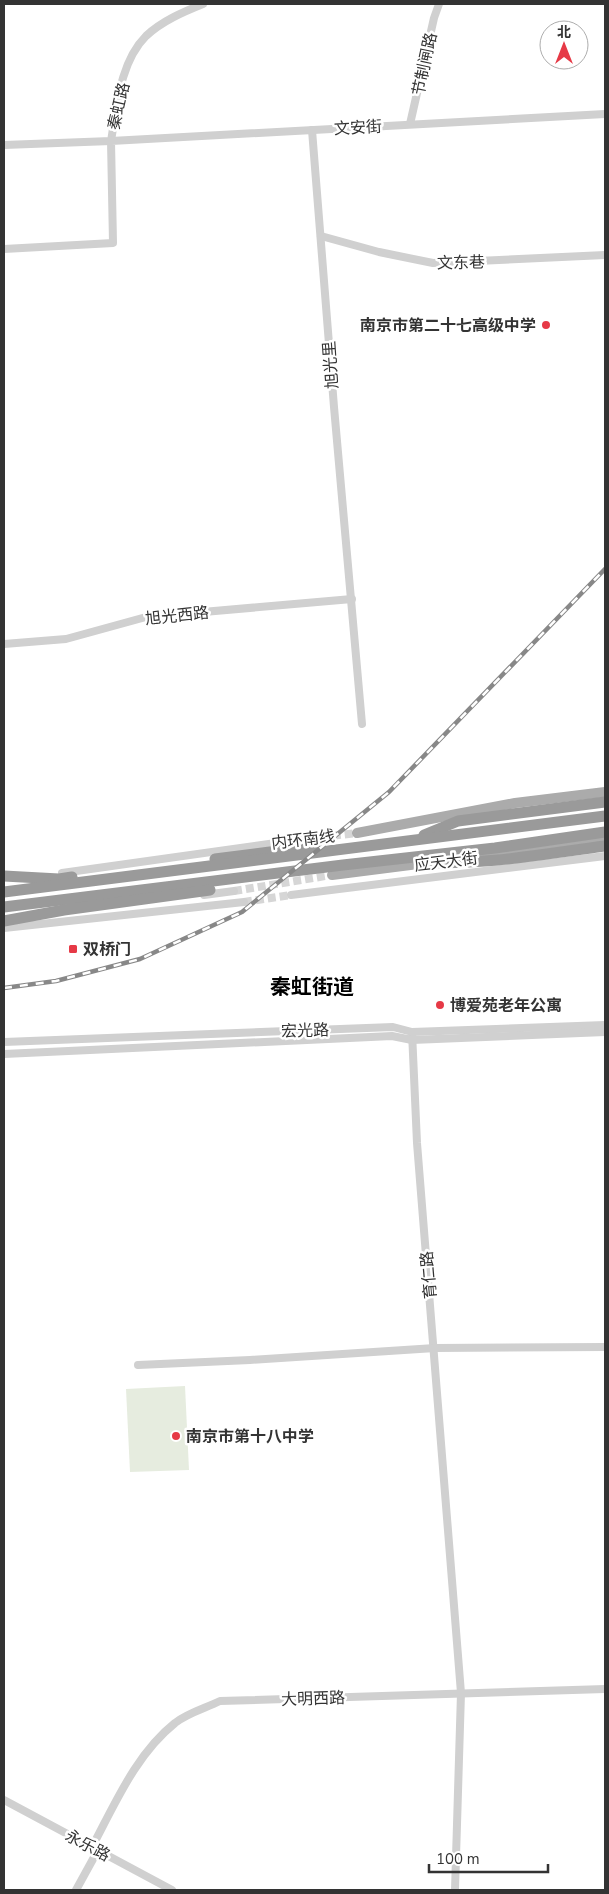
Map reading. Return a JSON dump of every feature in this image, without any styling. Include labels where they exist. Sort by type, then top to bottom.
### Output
[{"type":"highway","points":[[407,842],[458,821],[605,802]]},
{"type":"highway","name":"内环南线","points":[[4,892],[605,816]]},
{"type":"highway","name":"内环南线","points":[[4,907],[495,848],[605,832]]},
{"type":"highway","points":[[387,860],[445,864],[496,860],[605,846]]},
{"type":"highway","points":[[4,883],[59,879],[308,847],[352,849]]},
{"type":"highway","points":[[4,917],[289,880],[343,865]]},
{"type":"highway","points":[[4,876],[59,879]]},
{"type":"highway","points":[[4,921],[64,910]]},
{"type":"main road","points":[[358,833],[515,803],[605,792]]},
{"type":"main road","name":"应天大街","points":[[332,875],[605,840]]},
{"type":"street","name":"秦虹路","points":[[4,146],[110,140],[122,83],[134,51],[146,36],[170,18],[203,4]]},
{"type":"street","name":"节制闸路","points":[[410,124],[438,4]]},
{"type":"street","name":"文安街","points":[[110,140],[605,114]]},
{"type":"street","name":"旭光里","points":[[312,130],[362,724]]},
{"type":"street","points":[[4,249],[113,243],[110,140]]},
{"type":"street","name":"文东巷","points":[[321,236],[379,252],[433,263],[605,255]]},
{"type":"street","name":"旭光西路","points":[[4,644],[66,639],[146,617],[352,600]]},
{"type":"street","points":[[4,883],[297,840]]},
{"type":"street","name":"应天大街","points":[[291,896],[605,856]]},
{"type":"street","points":[[4,921],[234,891]]},
{"type":"street","points":[[4,928],[244,902]]},
{"type":"street","name":"宏光路","points":[[4,1042],[393,1027],[412,1036],[605,1025]]},
{"type":"street","name":"宏光路","points":[[4,1054],[392,1036],[605,1032]]},
{"type":"street","name":"育仁路","points":[[412,1036],[417,1143],[460,1693],[455,1890]]},
{"type":"street","points":[[138,1365],[434,1348],[605,1347]]},
{"type":"street","name":"大明西路","points":[[76,1890],[131,1776],[153,1744],[176,1722],[220,1701],[605,1689]]},
{"type":"street","name":"永乐路","points":[[4,1800],[172,1890]]},
{"type":"shaded area","points":[[185,1386],[189,1470],[130,1472],[126,1389]]},
{"type":"tunnel","points":[[297,840],[357,833]]},
{"type":"tunnel","points":[[234,891],[332,875]]},
{"type":"tunnel","points":[[244,902],[291,895]]},
{"type":"railway","points":[[4,988],[56,981],[140,959],[242,912],[389,792],[605,569]]},
{"type":"place","name":"南京市第二十七高级中学","points":[[546,325]]},
{"type":"place","name":"双桥门","points":[[73,949]]},
{"type":"place","name":"博爱苑老年公寓","points":[[440,1005]]},
{"type":"place","name":"南京市第十八中学","points":[[176,1436]]},
{"type":"district","name":"秦虹街道","points":[[312,987]]}]
